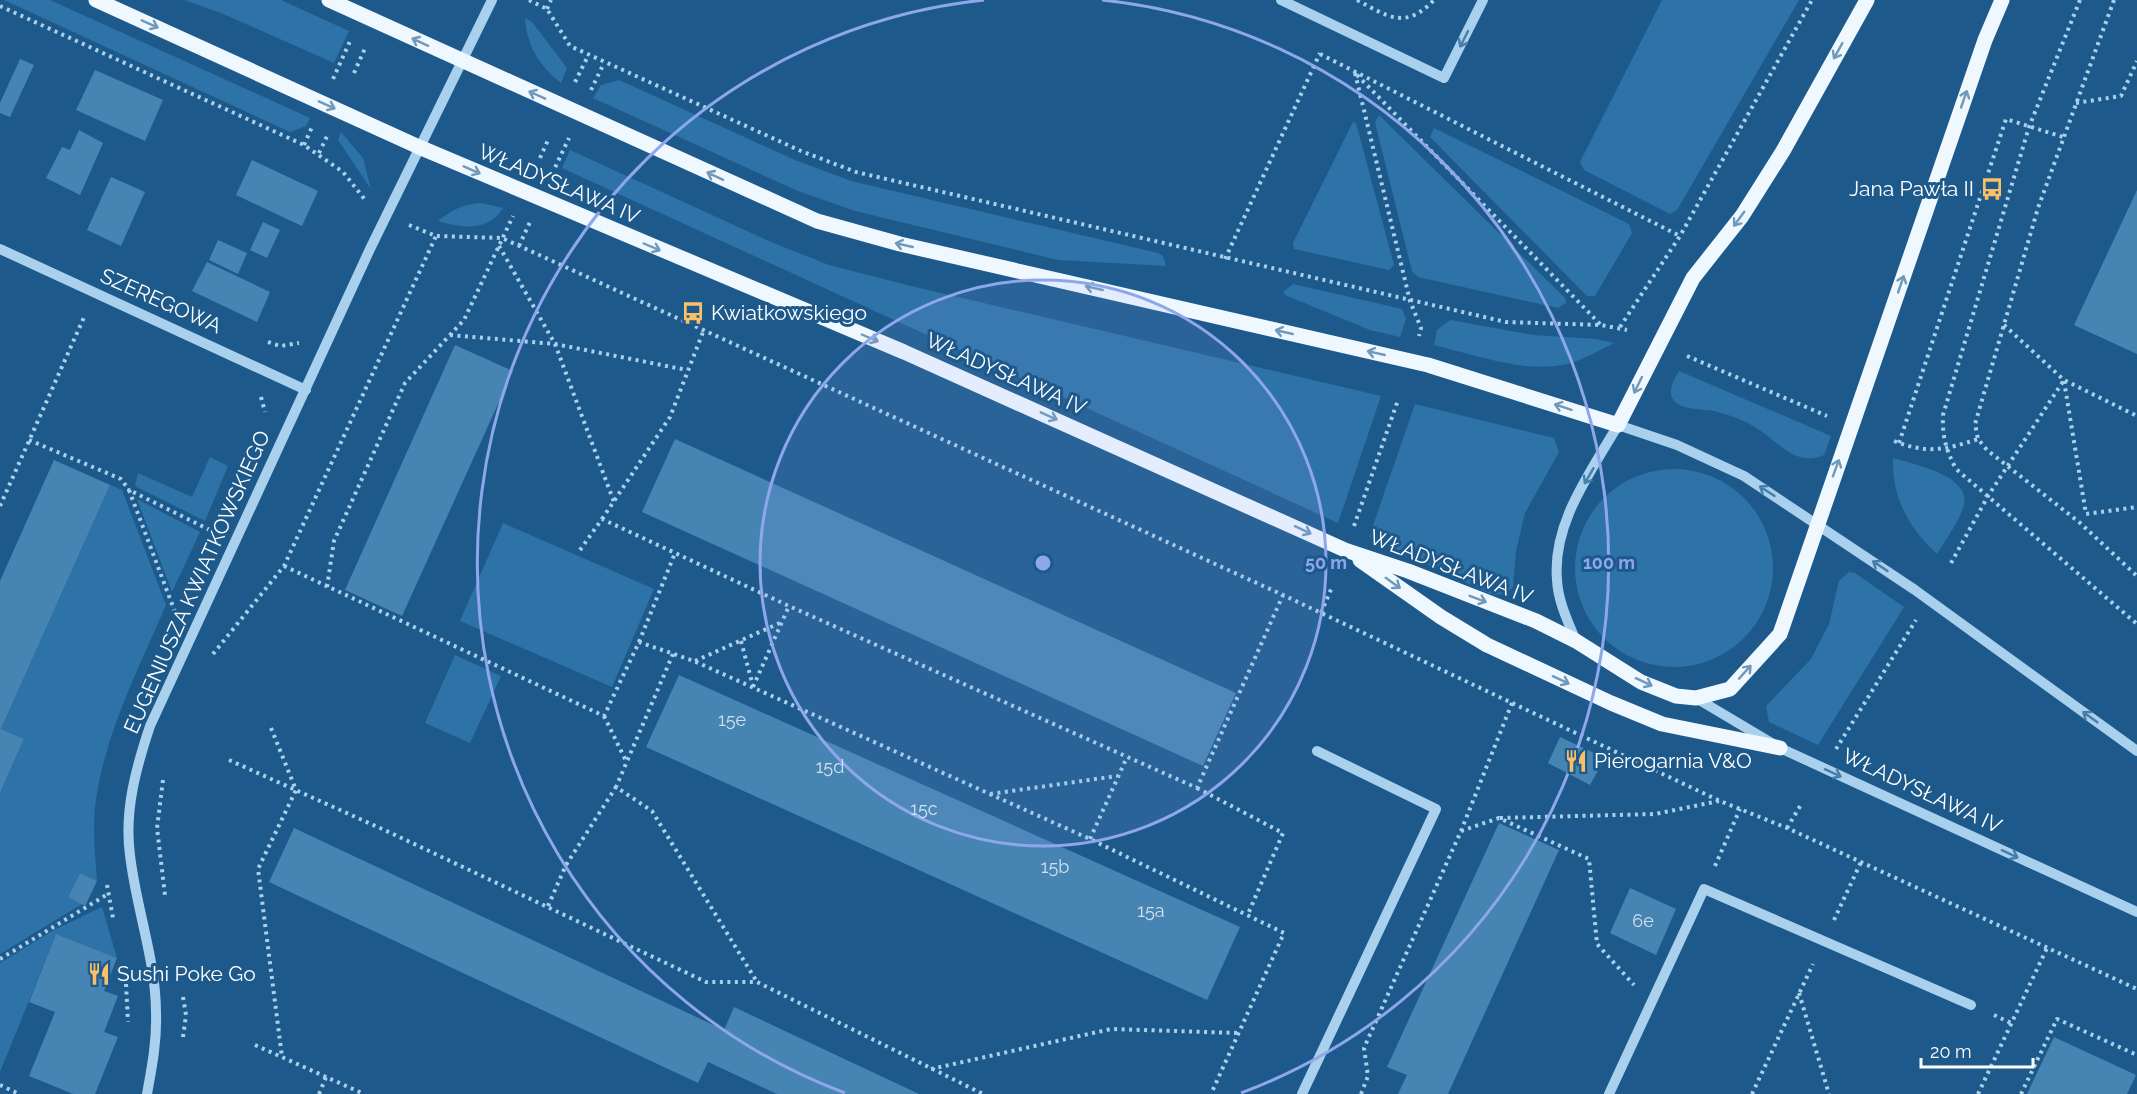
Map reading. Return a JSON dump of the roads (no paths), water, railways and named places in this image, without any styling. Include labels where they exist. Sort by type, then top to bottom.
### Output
[{"type":"main road","name":"WŁADYSŁAWA IV","points":[[96,0],[419,147],[934,365],[1345,550],[1408,571],[1536,621],[1576,641],[1641,682],[1676,696],[1696,698]]},
{"type":"main road","points":[[329,0],[817,221],[900,244],[1428,365],[1618,425],[1693,278],[1748,207],[1783,151],[1866,0]]},
{"type":"main road","points":[[1696,698],[1730,689],[1780,634],[1816,523],[1985,40],[2002,0]]},
{"type":"main road","points":[[1345,550],[1487,645],[1611,703],[1662,724],[1780,748]]},
{"type":"street","points":[[419,147],[492,0]]},
{"type":"street","points":[[1281,0],[1444,78],[1483,0]]},
{"type":"street","name":"EUGENIUSZA KWIATKOWSKIEGO","points":[[147,1094],[155,1053],[156,1011],[129,855],[129,814],[135,770],[150,726],[419,147]]},
{"type":"street","name":"SZEREGOWA","points":[[0,249],[306,390]]},
{"type":"street","points":[[1576,641],[1565,614],[1557,581],[1557,548],[1575,499],[1618,425],[1677,445],[1744,476],[1915,590],[2137,751]]},
{"type":"street","name":"WŁADYSŁAWA IV","points":[[1696,698],[1780,748],[2137,912]]},
{"type":"street","points":[[1302,1094],[1436,809],[1317,751]]},
{"type":"street","points":[[1609,1094],[1704,889],[1971,1005]]},
{"type":"place","name":"Jana Pawła II","points":[[1992,189]]},
{"type":"place","name":"Kwiatkowskiego","points":[[693,313]]},
{"type":"place","name":"Pierogarnia V&O","points":[[1576,761]]},
{"type":"place","name":"Sushi Poke Go","points":[[99,974]]}]
